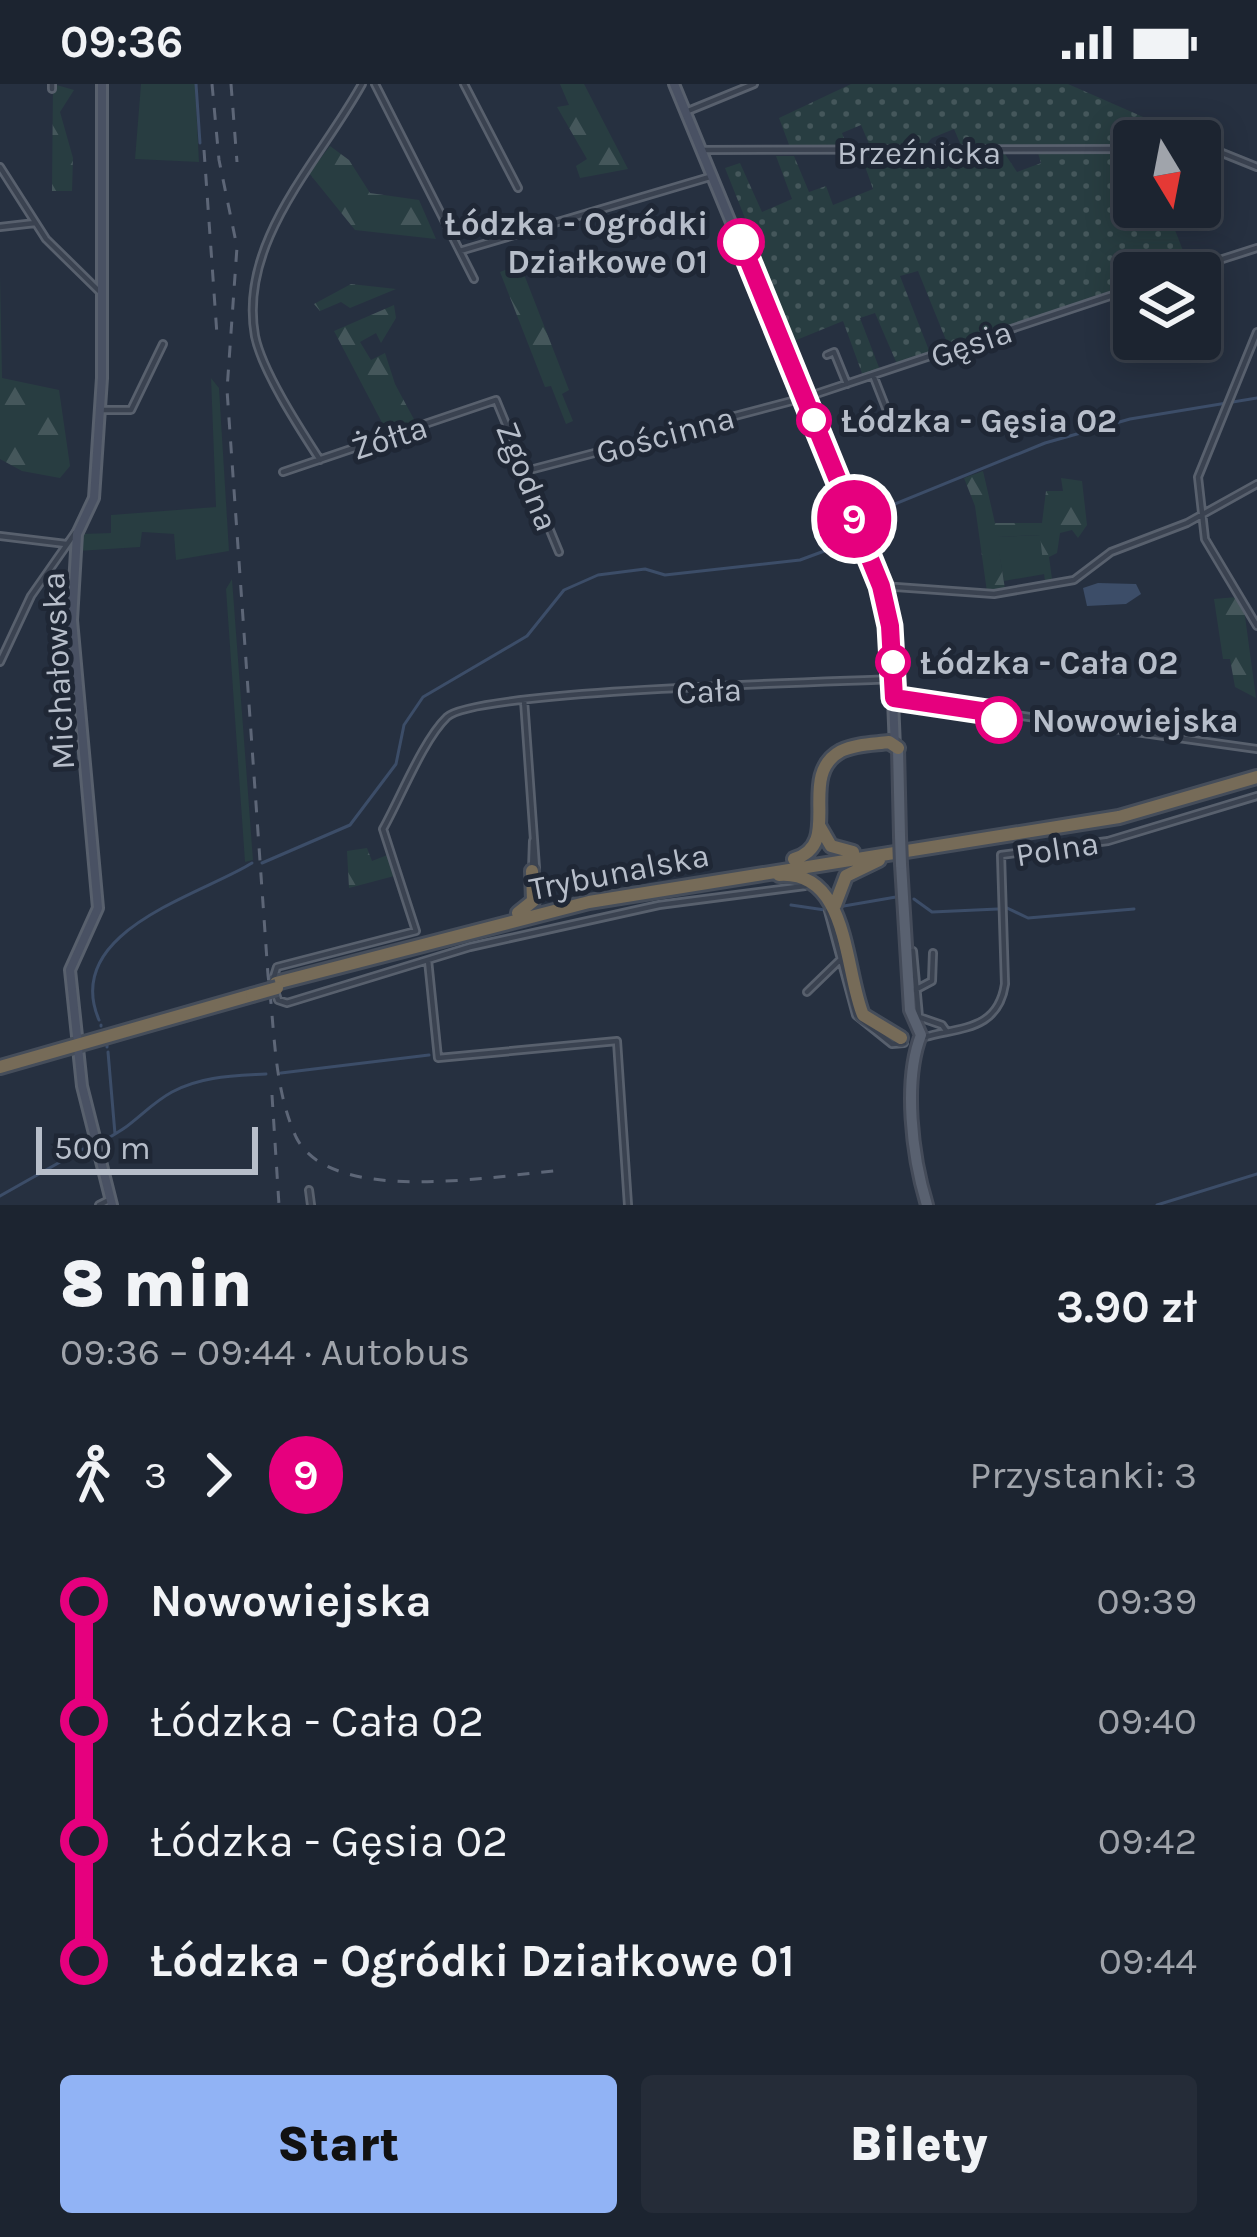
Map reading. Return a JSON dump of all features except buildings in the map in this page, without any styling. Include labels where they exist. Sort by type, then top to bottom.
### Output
[{"type":"highway","points":[[781,862],[810,852],[819,826],[818,788],[825,766],[855,748],[893,744],[895,764]]},
{"type":"highway","name":"Trybunalska","points":[[276,986],[383,953],[611,898],[1139,813],[1257,780]]},
{"type":"highway","name":"Trybunalska","points":[[0,1064],[524,922],[766,874],[899,860],[1141,818],[1257,780]]},
{"type":"highway","points":[[819,826],[832,847],[853,852]]},
{"type":"highway","points":[[383,953],[556,904],[781,862],[944,843]]},
{"type":"highway","points":[[835,910],[838,889],[850,871],[899,860]]},
{"type":"highway","points":[[534,872],[540,899],[556,904]]},
{"type":"highway","points":[[518,913],[532,902],[534,872]]},
{"type":"highway","points":[[766,874],[813,880],[835,910],[861,1010],[884,1030],[911,1039]]},
{"type":"main road","points":[[893,744],[900,836]]},
{"type":"main road","points":[[895,764],[918,1165],[927,1205]]},
{"type":"street","name":"Michałowska","points":[[76,1036],[70,970],[98,908],[73,629],[77,532],[94,498],[100,410],[102,84]]},
{"type":"street","points":[[320,460],[258,346],[252,277],[288,202],[362,84]]},
{"type":"street","points":[[375,84],[474,279]]},
{"type":"street","points":[[464,84],[518,188]]},
{"type":"street","points":[[674,84],[881,586],[893,679],[893,744]]},
{"type":"street","points":[[688,111],[751,84]]},
{"type":"street","name":"Brzeźnicka","points":[[704,150],[1113,149]]},
{"type":"street","points":[[1221,152],[1257,167]]},
{"type":"street","points":[[0,167],[35,223],[102,294]]},
{"type":"street","points":[[460,251],[714,176]]},
{"type":"street","points":[[0,227],[35,223]]},
{"type":"street","points":[[1221,260],[1257,248]]},
{"type":"street","name":"Gęsia","points":[[806,397],[1113,295]]},
{"type":"street","points":[[1257,332],[1198,476],[1210,550],[1257,626]]},
{"type":"street","points":[[100,410],[131,410],[163,344]]},
{"type":"street","points":[[827,355],[834,352],[847,384]]},
{"type":"street","points":[[874,375],[893,426]]},
{"type":"street","name":"Gościnna","points":[[526,471],[806,397]]},
{"type":"street","name":"Żółta","points":[[283,472],[496,400]]},
{"type":"street","name":"Zgodna","points":[[496,400],[559,552]]},
{"type":"street","points":[[881,586],[989,595],[1074,580],[1117,549],[1201,514],[1257,484]]},
{"type":"street","points":[[0,662],[3,643],[77,532]]},
{"type":"street","points":[[0,536],[66,544]]},
{"type":"street","name":"Cała","points":[[427,958],[287,1003],[276,996],[272,976],[277,967],[388,942],[418,929],[383,829],[450,714],[524,700],[893,679]]},
{"type":"street","points":[[894,698],[1257,748]]},
{"type":"street","points":[[524,700],[534,872]]},
{"type":"street","points":[[991,712],[996,728]]},
{"type":"street","name":"Polna","points":[[911,1039],[980,1025],[1003,999],[1000,856],[1108,841],[1257,796]]},
{"type":"street","points":[[628,1205],[619,1046],[610,1039],[438,1058],[427,958],[659,905],[792,884],[813,890],[826,904],[860,1022],[895,1046],[911,1039]]},
{"type":"street","points":[[913,951],[920,1020],[942,1024],[946,1032]]},
{"type":"street","points":[[915,990],[932,981],[933,953]]},
{"type":"street","points":[[807,992],[841,959]]},
{"type":"street","points":[[79,1048],[80,1074],[111,1202],[99,1205]]},
{"type":"street","points":[[309,1190],[310,1205]]},
{"type":"green space","points":[[53,84],[74,90],[60,112],[73,158],[72,191],[52,191]]},
{"type":"green space","points":[[141,84],[195,84],[199,162],[135,159]]},
{"type":"green space","points":[[560,84],[584,84],[628,169],[580,178],[576,166],[587,159],[557,107],[569,105]]},
{"type":"green space","points":[[851,84],[1068,84],[1150,120],[1113,120],[1113,147],[963,150],[954,129],[932,138],[920,151],[872,151],[861,125],[842,133],[849,152],[791,150],[779,118]]},
{"type":"green space","points":[[330,146],[349,160],[370,193],[419,200],[436,239],[355,230],[309,173]]},
{"type":"green space","points":[[1113,151],[1113,228],[1174,228],[1184,252],[1113,252],[1113,291],[948,345],[918,271],[900,276],[930,353],[897,364],[875,313],[860,318],[880,370],[863,376],[843,321],[794,341],[725,168],[740,163],[762,212],[792,199],[776,156],[794,156],[809,192],[826,186],[833,205],[873,189],[861,155],[1005,154],[1017,172],[1041,163],[1038,153]]},
{"type":"green space","points":[[520,264],[569,390],[562,394],[573,421],[566,424],[551,386],[545,387],[500,272]]},
{"type":"green space","points":[[0,276],[2,378],[59,390],[70,466],[60,478],[22,471],[0,459]]},
{"type":"green space","points":[[351,284],[396,289],[350,308],[341,302],[320,311],[314,304]]},
{"type":"green space","points":[[394,305],[396,318],[381,343],[376,333],[360,342],[371,360],[385,353],[417,425],[388,434],[334,331]]},
{"type":"green space","points":[[211,378],[219,388],[229,551],[176,560],[174,534],[142,532],[140,547],[78,551],[81,534],[111,533],[111,515],[216,507]]},
{"type":"green space","points":[[983,471],[995,523],[1042,523],[1046,491],[1063,491],[1061,478],[1082,481],[1087,525],[1078,538],[1072,530],[1060,533],[1057,553],[1049,557],[1052,579],[1045,582],[1040,535],[997,537],[1005,589],[987,592],[975,506],[964,478]]},
{"type":"green space","points":[[1041,535],[1045,574],[1004,581],[996,537]]},
{"type":"green space","points":[[232,579],[253,860],[245,862],[226,589]]},
{"type":"green space","points":[[1237,597],[1244,609],[1256,698],[1235,687],[1230,659],[1223,659],[1214,599]]},
{"type":"green space","points":[[367,848],[372,861],[390,854],[398,875],[349,888],[347,851]]},
{"type":"water","points":[[1098,583],[1136,584],[1141,594],[1126,604],[1087,606],[1083,588]]},
{"type":"waterway","points":[[196,84],[200,143]]},
{"type":"waterway","points":[[751,257],[760,279]]},
{"type":"waterway","points":[[762,282],[785,339]]},
{"type":"waterway","points":[[787,344],[797,369]]},
{"type":"waterway","points":[[807,380],[813,391]]},
{"type":"waterway","points":[[812,406],[814,397]]},
{"type":"waterway","points":[[868,542],[858,519],[1045,443],[1130,419],[1257,398]]},
{"type":"waterway","points":[[813,409],[857,517]]},
{"type":"waterway","points":[[262,863],[350,825],[396,764],[404,725],[423,697],[527,636],[564,590],[598,575],[645,569],[665,575],[800,560],[865,536]]},
{"type":"waterway","points":[[869,546],[884,582]]},
{"type":"waterway","points":[[99,1020],[93,989],[100,962],[117,940],[171,903],[252,863]]},
{"type":"waterway","points":[[838,907],[896,897]]},
{"type":"waterway","points":[[914,899],[932,912],[998,909]]},
{"type":"waterway","points":[[791,905],[825,910]]},
{"type":"waterway","points":[[1005,907],[1028,918],[1134,909]]},
{"type":"waterway","points":[[108,1052],[115,1134]]},
{"type":"waterway","points":[[281,1073],[429,1055]]},
{"type":"waterway","points":[[101,1141],[183,1087],[266,1074]]},
{"type":"waterway","points":[[0,1196],[92,1144]]},
{"type":"waterway","points":[[1157,1205],[1257,1174]]},
{"type":"railway","points":[[212,84],[219,160],[237,247],[227,390],[268,975],[288,1118],[296,1137],[314,1158],[341,1172],[375,1179],[451,1181],[554,1171]]},
{"type":"railway","points":[[231,84],[237,162]]},
{"type":"railway","points":[[204,150],[217,335]]},
{"type":"railway","points":[[272,1095],[279,1205]]},
{"type":"bus line","name":"9","points":[[741,242],[881,586],[890,626],[894,698],[1001,714],[999,720]]},
{"type":"place","name":"Łódzka - Ogródki Działkowe 01","points":[[741,242]]},
{"type":"place","name":"Łódzka - Gęsia 02","points":[[814,420]]},
{"type":"place","name":"Łódzka - Cała 02","points":[[893,662]]},
{"type":"place","name":"Nowowiejska","points":[[999,720]]}]
